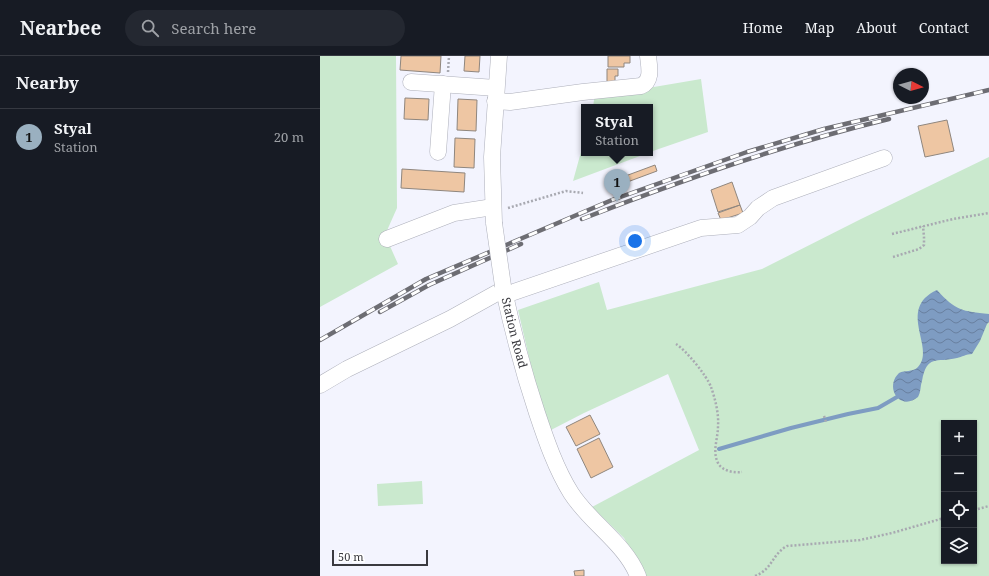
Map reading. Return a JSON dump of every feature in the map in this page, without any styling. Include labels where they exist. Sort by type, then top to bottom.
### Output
[{"type":"street","name":"Station Road","points":[[499,56],[495,95],[492,157],[494,214],[504,290],[524,374],[552,456],[563,480],[584,511],[614,541],[634,565],[638,576]]},
{"type":"street","points":[[411,82],[443,84],[495,95],[510,102],[641,86],[645,84],[649,78],[648,56]]},
{"type":"street","points":[[438,152],[443,84]]},
{"type":"street","points":[[320,385],[347,369],[450,319],[504,290],[701,228],[738,225],[750,217],[758,208],[774,198],[884,158]]},
{"type":"street","points":[[387,239],[454,213],[494,214]]},
{"type":"path","points":[[494,214],[566,191],[583,193]]},
{"type":"path","points":[[892,234],[953,219],[989,213]]},
{"type":"path","points":[[893,257],[919,249],[924,245],[923,226]]},
{"type":"path","points":[[676,344],[686,352],[710,386],[718,417],[715,451],[718,464],[726,470],[742,472]]},
{"type":"path","points":[[824,416],[826,422]]},
{"type":"path","points":[[977,509],[989,506]]},
{"type":"path","points":[[755,576],[766,570],[775,556],[787,546],[860,540],[892,533],[941,519]]},
{"type":"green space","points":[[320,56],[396,56],[397,208],[385,235],[398,264],[320,307]]},
{"type":"green space","points":[[701,79],[708,132],[653,151],[653,104],[593,104],[595,93],[648,88]]},
{"type":"green space","points":[[581,152],[581,156],[640,156],[573,181]]},
{"type":"green space","points":[[989,157],[989,576],[645,576],[624,538],[592,507],[699,450],[668,374],[551,430],[534,379],[518,310],[599,282],[607,310],[762,269]]},
{"type":"green space","points":[[422,481],[423,504],[378,506],[377,484]]},
{"type":"water","points":[[937,290],[949,302],[960,309],[989,314],[989,322],[972,354],[957,358],[938,360],[930,363],[924,372],[918,397],[911,401],[905,402],[896,396],[893,385],[899,373],[917,368],[922,360],[923,351],[918,318],[919,308],[925,298]]},
{"type":"building","points":[[401,56],[441,56],[440,73],[400,70]]},
{"type":"building","points":[[465,56],[480,56],[479,72],[464,71]]},
{"type":"building","points":[[608,56],[630,56],[630,63],[624,63],[624,67],[608,67]]},
{"type":"building","points":[[607,69],[618,69],[618,76],[615,76],[615,83],[607,83]]},
{"type":"building","points":[[405,98],[429,99],[428,120],[404,119]]},
{"type":"building","points":[[458,99],[477,100],[476,131],[457,130]]},
{"type":"building","points":[[947,120],[954,151],[925,157],[918,126]]},
{"type":"building","points":[[455,138],[475,139],[474,168],[454,167]]},
{"type":"building","points":[[655,165],[657,171],[622,184],[620,178]]},
{"type":"building","points":[[402,169],[465,173],[464,192],[401,188]]},
{"type":"building","points":[[732,182],[740,205],[718,212],[711,190]]},
{"type":"building","points":[[740,205],[743,213],[721,220],[718,213]]},
{"type":"building","points":[[590,415],[600,434],[576,446],[566,427]]},
{"type":"building","points":[[599,438],[613,467],[591,478],[577,449]]},
{"type":"building","points":[[584,570],[584,576],[575,576],[574,571]]},
{"type":"waterway","points":[[719,449],[791,428],[878,408],[897,397]]},
{"type":"railway","points":[[320,340],[426,279],[612,200],[747,152],[824,129],[989,90]]},
{"type":"railway","points":[[582,219],[657,190],[772,151],[889,119]]},
{"type":"railway","points":[[380,312],[429,285],[521,244]]},
{"type":"place","name":"Styal","points":[[617,202]]}]
